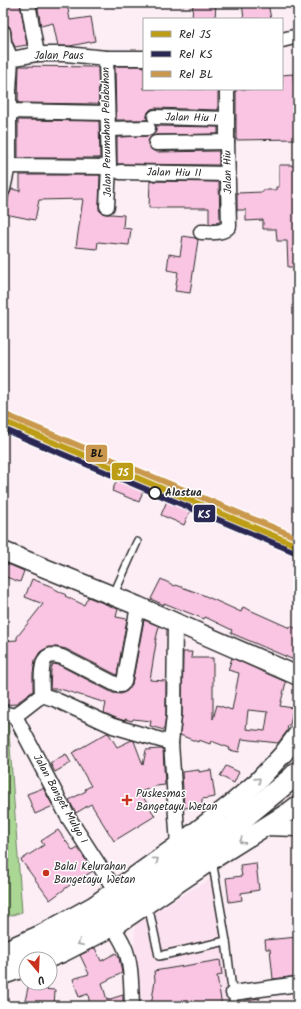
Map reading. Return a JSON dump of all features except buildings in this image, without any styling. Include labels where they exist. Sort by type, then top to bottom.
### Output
[{"type":"main road","points":[[10,963],[53,942],[115,906],[231,828],[298,772]]},
{"type":"street","points":[[28,3],[37,54]]},
{"type":"street","points":[[3,32],[4,43],[11,59],[6,91],[9,111],[6,166],[3,189]]},
{"type":"street","points":[[283,40],[298,36]]},
{"type":"street","name":"Jalan Paus","points":[[11,59],[37,54],[66,54],[106,58],[143,58]]},
{"type":"street","name":"Jalan Perumahan Pelabuhan","points":[[106,58],[108,129],[114,169],[107,206]]},
{"type":"street","name":"Jalan Hiu","points":[[201,232],[219,232],[228,227],[227,90]]},
{"type":"street","points":[[9,111],[107,113]]},
{"type":"street","name":"Jalan Hiu I","points":[[108,129],[152,123],[227,119]]},
{"type":"street","points":[[156,143],[227,142]]},
{"type":"street","name":"Jalan Hiu II","points":[[6,166],[228,174]]},
{"type":"street","points":[[3,551],[138,606],[298,676]]},
{"type":"street","points":[[42,695],[42,666],[48,656],[54,655],[62,657],[117,685],[121,685],[124,682],[138,606]]},
{"type":"street","points":[[175,622],[174,715],[171,743],[178,845]]},
{"type":"street","points":[[9,715],[42,695],[113,726],[171,743]]},
{"type":"street","name":"Jalan Banget Mulyo I","points":[[9,715],[68,817],[115,890]]},
{"type":"street","points":[[10,963],[42,934],[93,906],[178,845],[231,804],[258,780],[283,754],[298,734]]},
{"type":"street","points":[[58,955],[112,927],[212,860],[290,811],[298,804]]},
{"type":"street","points":[[263,828],[298,829]]},
{"type":"street","points":[[112,927],[121,938],[129,960],[132,1006]]},
{"type":"street","points":[[233,999],[298,984]]},
{"type":"lane","points":[[113,596],[137,542]]},
{"type":"lane","points":[[212,860],[226,941],[233,999]]},
{"type":"lane","points":[[150,914],[159,956],[226,941]]},
{"type":"shaded area","points":[[141,613],[173,628],[169,696],[124,692]]},
{"type":"shaded area","points":[[214,877],[231,1006],[133,1006],[135,922]]},
{"type":"green space","points":[[8,719],[22,912],[3,918],[3,720]]},
{"type":"rail line","name":"BL","points":[[6,415],[298,538]]},
{"type":"rail line","name":"JS","points":[[3,421],[298,546]]},
{"type":"rail line","name":"KS","points":[[3,429],[295,552]]},
{"type":"place","name":"Alastua","points":[[155,493]]},
{"type":"place","name":"Puskesmas Bangetayu Wetan","points":[[127,800]]},
{"type":"place","name":"Balai Kelurahan Bangetayu Wetan","points":[[46,873]]}]
